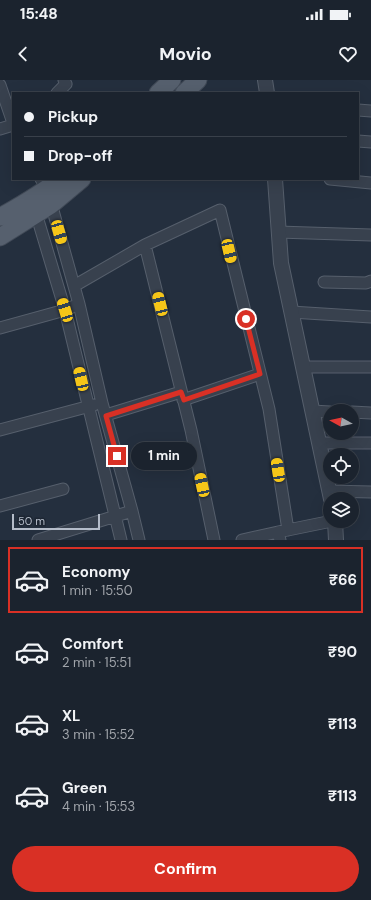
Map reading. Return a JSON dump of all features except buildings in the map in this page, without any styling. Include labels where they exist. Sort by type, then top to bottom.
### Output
[{"type":"main road","points":[[158,90],[172,80]]},
{"type":"main road","points":[[185,92],[198,80]]},
{"type":"main road","points":[[0,237],[34,207],[49,188],[78,180]]},
{"type":"main road","points":[[0,217],[34,207]]},
{"type":"street","points":[[58,92],[66,84],[64,80]]},
{"type":"street","points":[[265,80],[267,92]]},
{"type":"street","points":[[0,85],[12,121]]},
{"type":"street","points":[[359,110],[371,111]]},
{"type":"street","points":[[0,129],[12,124]]},
{"type":"street","points":[[359,141],[371,142]]},
{"type":"street","points":[[274,180],[281,263],[329,492]]},
{"type":"street","points":[[340,180],[371,183]]},
{"type":"street","points":[[49,188],[79,304],[102,403],[139,540]]},
{"type":"street","points":[[34,207],[65,310],[121,540]]},
{"type":"street","points":[[74,286],[145,245],[220,210],[269,409],[282,534]]},
{"type":"street","points":[[278,232],[371,235]]},
{"type":"street","points":[[145,245],[191,430],[214,540]]},
{"type":"street","points":[[324,282],[366,283],[371,281]]},
{"type":"street","points":[[0,328],[65,310],[79,304]]},
{"type":"street","points":[[291,312],[371,317]]},
{"type":"street","points":[[303,367],[371,367]]},
{"type":"street","points":[[106,416],[260,374]]},
{"type":"street","points":[[0,430],[102,403]]},
{"type":"street","points":[[312,411],[323,412]]},
{"type":"street","points":[[359,412],[371,413]]},
{"type":"street","points":[[319,443],[371,443]]},
{"type":"street","points":[[0,506],[63,489]]},
{"type":"street","points":[[359,493],[371,492]]},
{"type":"street","points":[[38,540],[132,511]]},
{"type":"street","points":[[242,540],[282,534],[323,523]]},
{"type":"street","points":[[335,528],[336,540]]},
{"type":"route","points":[[117,456],[106,416],[181,392],[184,400],[260,374],[246,319]]}]
